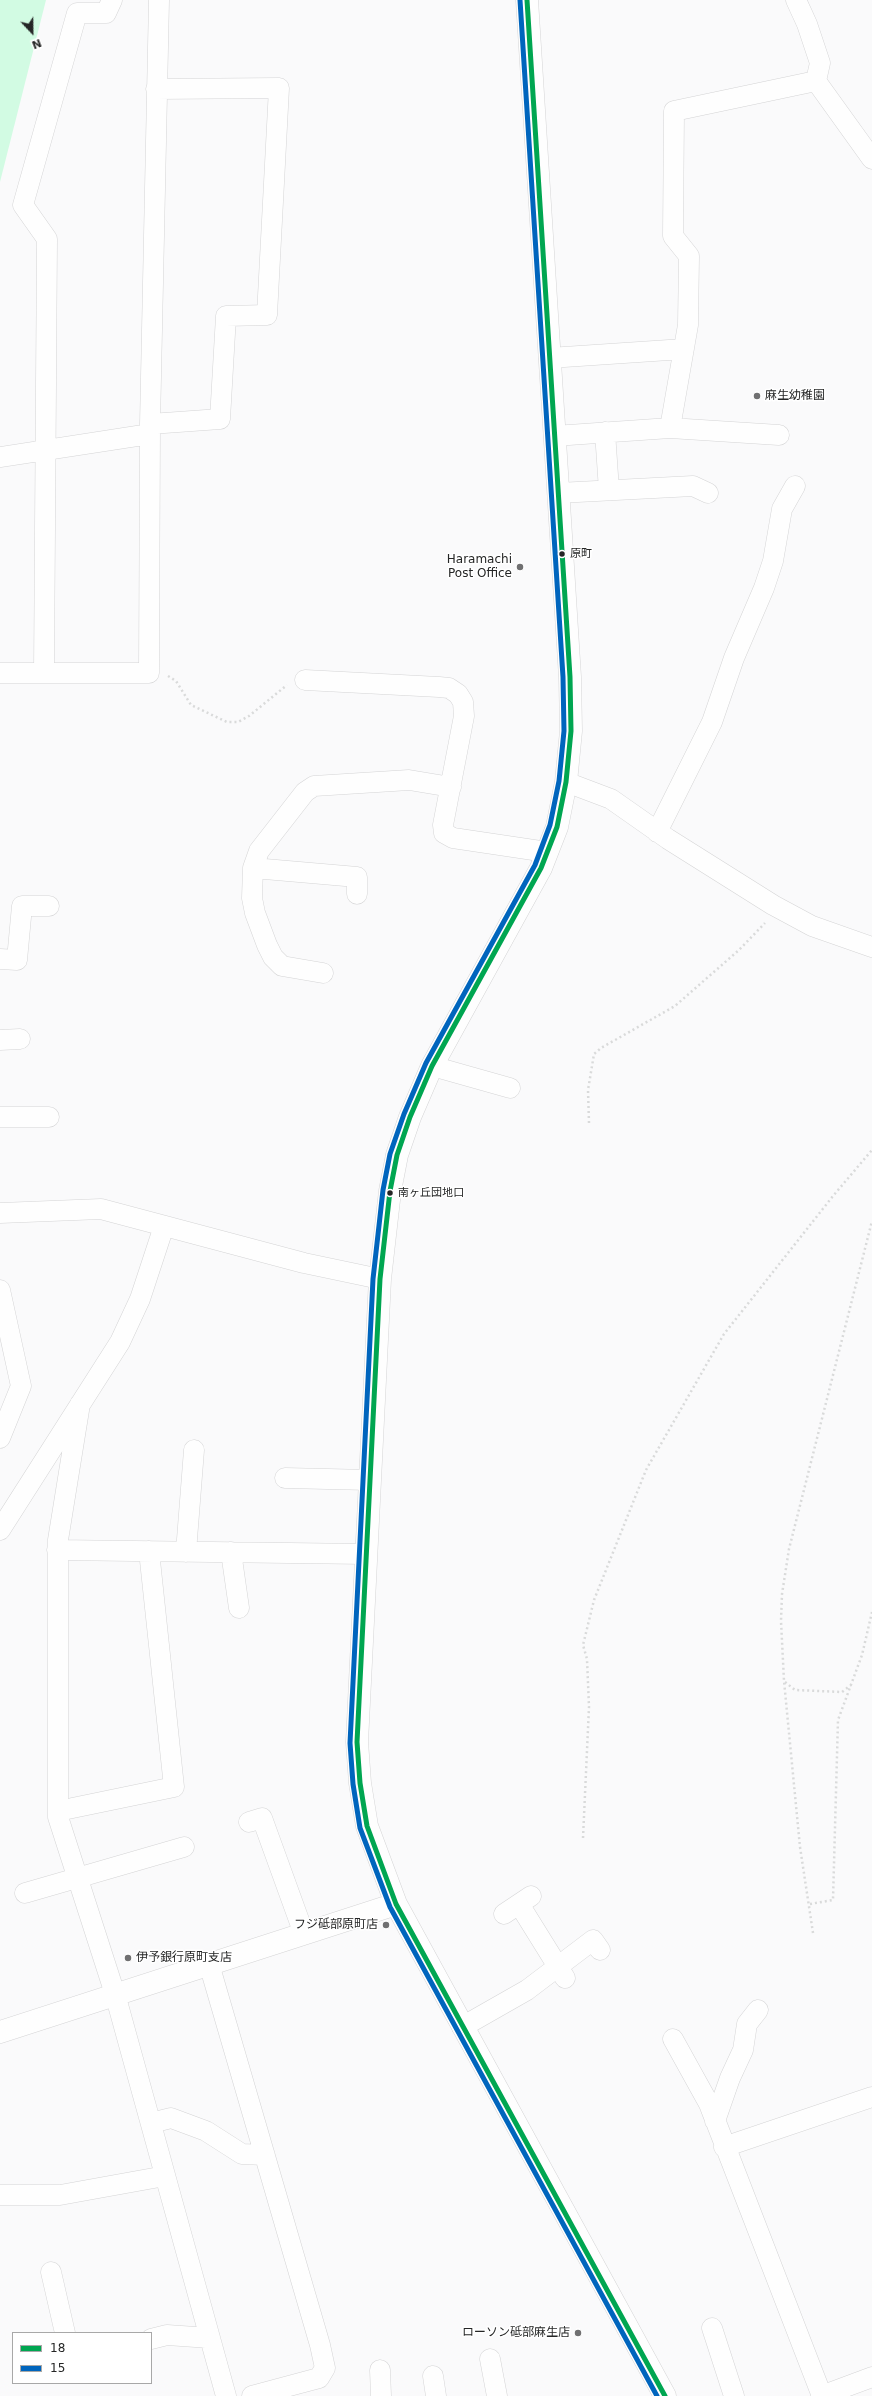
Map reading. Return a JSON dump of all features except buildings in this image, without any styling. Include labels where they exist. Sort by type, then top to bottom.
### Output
[{"type":"street","points":[[44,673],[48,239],[23,205],[77,13],[106,13],[112,0]]},
{"type":"street","points":[[0,673],[149,673],[150,429],[159,0]]},
{"type":"street","points":[[527,0],[570,677],[571,731],[566,782],[557,827],[541,868],[432,1066],[410,1117],[397,1155],[390,1191],[380,1279],[357,1727],[360,1783],[368,1826],[396,1904],[665,2396]]},
{"type":"street","points":[[796,0],[807,24],[820,63],[816,81],[872,159]]},
{"type":"street","points":[[670,428],[688,325],[689,256],[673,236],[674,111],[816,81]]},
{"type":"street","points":[[0,457],[47,450],[150,429],[220,419],[226,316],[267,315],[279,88],[156,89]]},
{"type":"street","points":[[549,358],[684,349]]},
{"type":"street","points":[[554,436],[670,428],[779,435]]},
{"type":"street","points":[[605,432],[609,490]]},
{"type":"street","points":[[558,493],[693,486],[708,493]]},
{"type":"street","points":[[657,832],[712,722],[734,658],[771,567],[782,509],[795,486]]},
{"type":"street","points":[[305,680],[450,688],[458,694],[462,702],[464,716],[443,824],[444,833],[453,838],[547,852]]},
{"type":"street","points":[[323,973],[282,966],[273,957],[260,931],[255,913],[252,892],[253,868],[259,851],[305,792],[314,786],[409,780],[450,787]]},
{"type":"street","points":[[566,782],[611,799],[657,832],[773,906],[798,918],[872,947]]},
{"type":"street","points":[[253,868],[357,877],[357,894]]},
{"type":"street","points":[[0,960],[17,960],[22,906],[49,906]]},
{"type":"street","points":[[0,1040],[20,1039]]},
{"type":"street","points":[[432,1066],[510,1088]]},
{"type":"street","points":[[0,1117],[49,1117]]},
{"type":"street","points":[[0,1213],[101,1209],[304,1263],[380,1279]]},
{"type":"street","points":[[0,1530],[120,1342],[140,1300],[164,1226]]},
{"type":"street","points":[[0,1290],[5,1335],[21,1386],[2,1429]]},
{"type":"street","points":[[80,1404],[58,1550],[58,1817],[115,1994],[226,2396]]},
{"type":"street","points":[[186,1552],[194,1450]]},
{"type":"street","points":[[285,1478],[370,1480]]},
{"type":"street","points":[[58,1550],[366,1554]]},
{"type":"street","points":[[58,1810],[174,1787],[149,1551]]},
{"type":"street","points":[[232,1552],[239,1608]]},
{"type":"street","points":[[249,1822],[262,1818],[304,1934]]},
{"type":"street","points":[[25,1893],[184,1847]]},
{"type":"street","points":[[0,2032],[396,1904]]},
{"type":"street","points":[[518,1904],[562,1972]]},
{"type":"street","points":[[462,2027],[562,1972],[593,1940],[600,1950]]},
{"type":"street","points":[[209,1964],[320,2345],[324,2368],[319,2378],[252,2396]]},
{"type":"street","points":[[715,2121],[730,2078],[743,2050],[747,2024],[758,2010]]},
{"type":"street","points":[[673,2039],[709,2104],[724,2147],[821,2396],[864,2385]]},
{"type":"street","points":[[724,2147],[872,2097]]},
{"type":"street","points":[[151,2123],[171,2118],[206,2131],[242,2154],[264,2155]]},
{"type":"street","points":[[0,2195],[60,2195],[165,2176]]},
{"type":"street","points":[[51,2272],[65,2332]]},
{"type":"street","points":[[712,2328],[734,2396]]},
{"type":"street","points":[[152,2339],[167,2335],[210,2338]]},
{"type":"street","points":[[490,2359],[497,2396]]},
{"type":"street","points":[[380,2370],[381,2396]]},
{"type":"street","points":[[433,2376],[436,2396]]},
{"type":"path","points":[[165,674],[176,681],[191,705],[227,722],[238,722],[248,716],[284,686],[305,680]]},
{"type":"path","points":[[589,1123],[588,1090],[594,1054],[601,1048],[676,1006],[739,950],[763,923],[770,920],[788,923],[798,918]]},
{"type":"path","points":[[583,1838],[589,1707],[587,1659],[583,1645],[594,1600],[646,1470],[724,1334],[833,1196],[872,1150]]},
{"type":"path","points":[[813,1933],[810,1904],[800,1847],[784,1681],[781,1614],[789,1548],[872,1221]]},
{"type":"path","points":[[810,1904],[834,1900],[838,1720],[862,1655],[872,1612]]},
{"type":"path","points":[[784,1681],[795,1690],[842,1692],[851,1684]]},
{"type":"green space","points":[[0,0],[46,0],[0,182]]},
{"type":"transit line","name":"15","points":[[520,0],[563,677],[564,731],[559,781],[550,825],[535,865],[426,1063],[404,1114],[390,1154],[383,1190],[373,1279],[350,1743],[353,1784],[360,1828],[390,1907],[657,2396]]},
{"type":"transit line","name":"18","points":[[527,0],[570,677],[571,731],[566,782],[557,827],[541,868],[432,1066],[410,1117],[397,1155],[390,1191],[380,1279],[357,1742],[360,1783],[367,1826],[396,1904],[665,2396]]},
{"type":"place","name":"麻生幼稚園","points":[[757,396]]},
{"type":"place","name":"原町","points":[[562,554]]},
{"type":"place","name":"Haramachi Post Office","points":[[520,567]]},
{"type":"place","name":"南ヶ丘団地口","points":[[390,1193]]},
{"type":"place","name":"フジ砥部原町店","points":[[386,1925]]},
{"type":"place","name":"伊予銀行原町支店","points":[[128,1958]]},
{"type":"place","name":"ローソン砥部麻生店","points":[[578,2333]]}]
